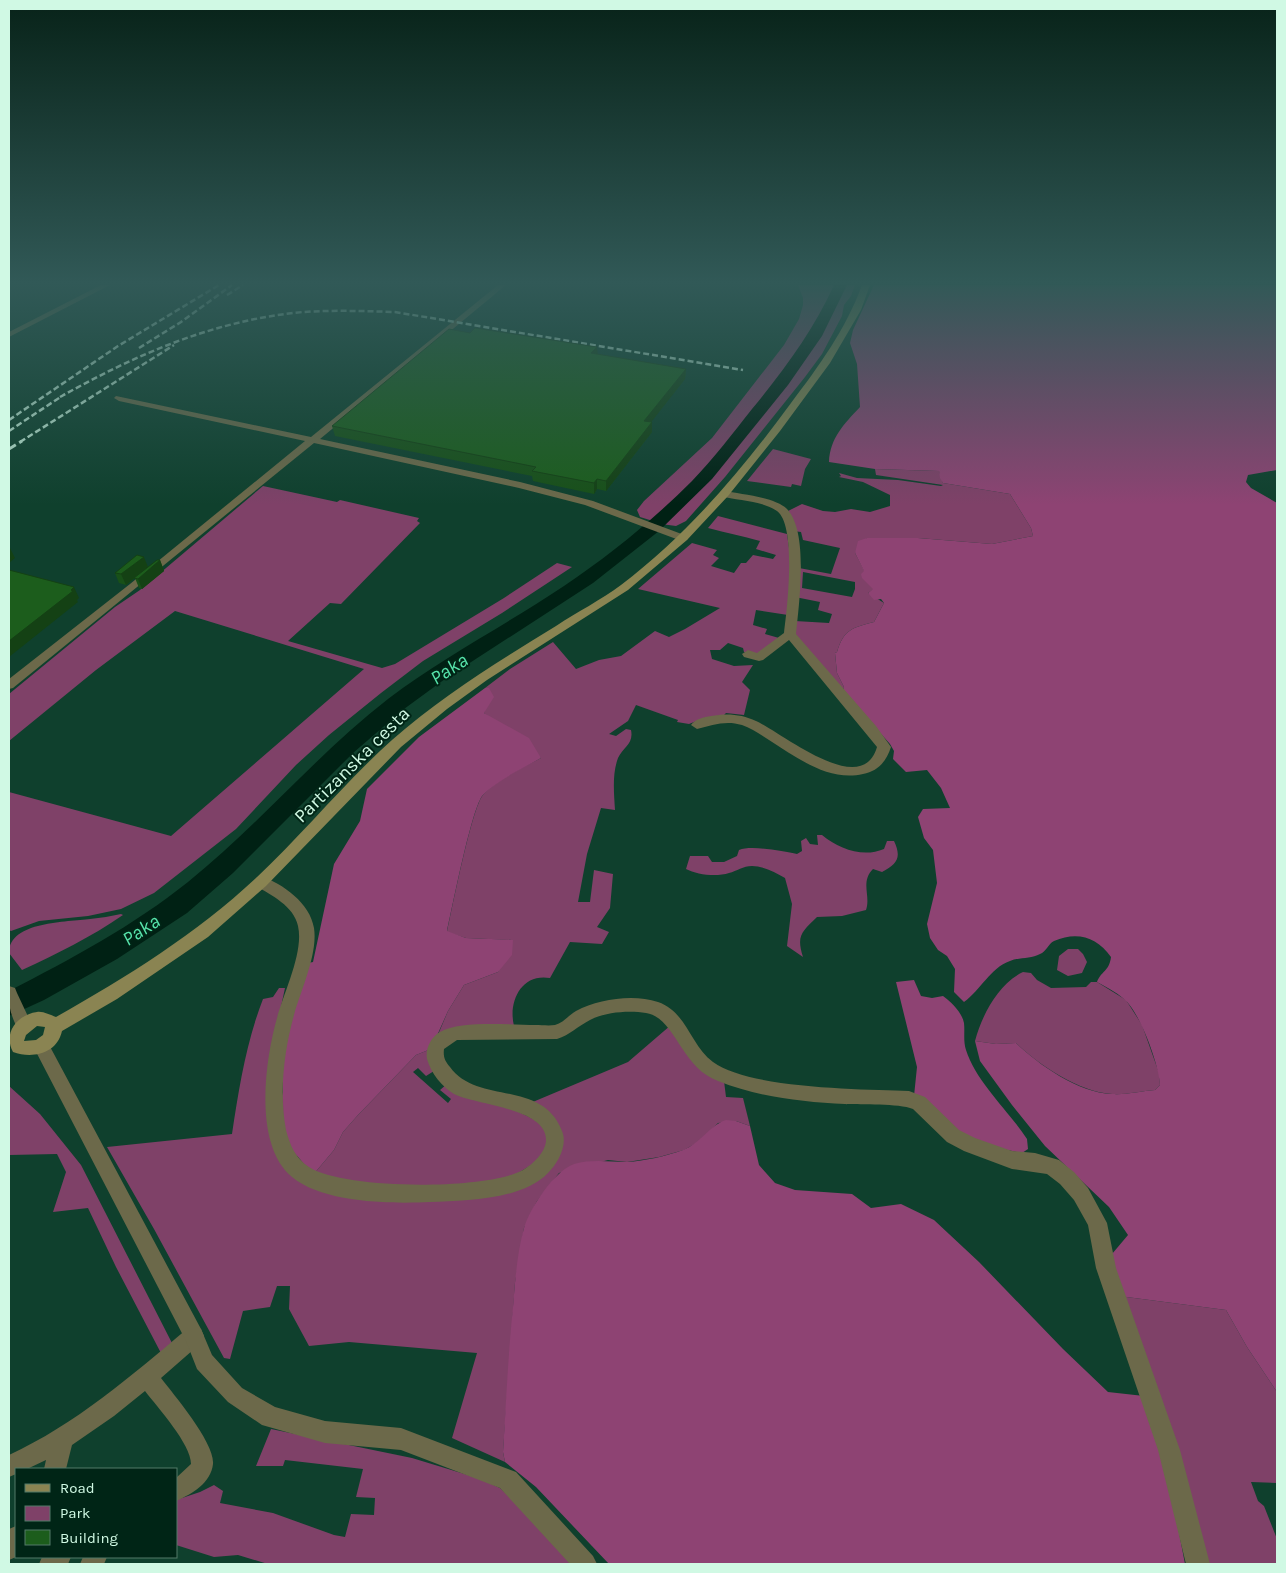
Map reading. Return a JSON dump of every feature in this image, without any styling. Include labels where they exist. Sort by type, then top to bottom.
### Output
[{"type":"main road","name":"Partizanska cesta","points":[[54,1027],[111,994],[203,933],[261,882],[404,737],[483,676],[624,588],[682,538],[724,494],[777,429],[829,358]]},
{"type":"main road","points":[[21,1018],[30,1022],[42,1019],[52,1022],[54,1027],[51,1037],[41,1046],[29,1050],[13,1046],[21,1018]]},
{"type":"street","points":[[9,685],[412,358]]},
{"type":"street","points":[[119,398],[520,484],[589,503],[682,538]]},
{"type":"street","points":[[697,725],[703,721],[714,719],[751,723],[793,751],[818,763],[843,771],[862,770],[875,765],[882,758],[884,747],[790,634],[795,581],[793,537],[788,517],[783,511],[774,506],[724,494]]},
{"type":"street","points":[[748,654],[759,657],[790,634]]},
{"type":"street","points":[[261,882],[277,890],[301,912],[307,928],[298,973],[277,1052],[275,1103],[281,1146],[297,1171],[311,1179],[356,1190],[428,1193],[508,1185],[529,1178],[542,1169],[550,1158],[555,1144],[555,1134],[549,1122],[534,1110],[460,1089],[442,1071],[435,1059],[438,1043],[447,1036],[457,1033],[557,1032],[586,1014],[626,1006],[642,1006],[664,1012],[672,1020],[695,1057],[703,1066],[720,1074],[748,1082],[792,1090],[832,1095],[909,1099],[919,1103],[930,1112],[953,1136],[970,1145],[1012,1160],[1052,1166],[1067,1178],[1081,1194],[1097,1223],[1106,1268],[1169,1450],[1198,1564]]},
{"type":"street","points":[[9,993],[21,1018]]},
{"type":"street","points":[[41,1046],[194,1336],[204,1362],[235,1395],[270,1417],[325,1432],[401,1439],[508,1480],[585,1564]]},
{"type":"street","points":[[9,1466],[62,1440],[147,1377],[194,1336]]},
{"type":"street","points":[[147,1377],[198,1448],[202,1464],[195,1477],[178,1489]]},
{"type":"street","points":[[55,1468],[62,1440]]},
{"type":"green space","points":[[774,358],[798,358],[699,478],[653,521],[640,517],[637,510],[644,501],[712,438]]},
{"type":"green space","points":[[805,358],[819,358],[725,477],[686,521],[676,526],[661,524],[706,481]]},
{"type":"green space","points":[[773,449],[811,459],[805,469],[801,486],[792,484],[791,487],[747,481]]},
{"type":"green space","points":[[875,469],[939,471],[943,483],[1010,494],[1031,528],[1033,536],[992,544],[918,538],[867,538],[855,553],[874,589],[868,593],[884,603],[874,622],[854,628],[846,634],[835,653],[837,673],[844,687],[843,691],[795,637],[795,621],[829,623],[832,614],[818,610],[820,602],[795,597],[799,568],[831,574],[840,548],[803,540],[801,532],[793,531],[788,511],[802,504],[823,511],[835,512],[851,509],[870,512],[890,506],[890,495],[863,482],[839,477],[841,476],[839,473],[857,478],[943,485],[876,475]],"holes":[[[803,572],[855,582],[852,597],[802,588]]]},
{"type":"green space","points":[[263,486],[337,502],[340,500],[419,518],[417,521],[420,523],[341,604],[330,603],[288,641],[382,668],[395,664],[504,598],[557,563],[572,567],[502,613],[423,661],[381,693],[329,735],[296,765],[236,829],[154,893],[121,909],[88,916],[39,921],[11,931],[9,930],[9,792],[171,836],[364,669],[175,611],[96,670],[9,741],[9,694],[115,607],[140,590]]},
{"type":"green space","points":[[718,516],[787,534],[792,569],[788,615],[756,610],[753,625],[767,629],[765,634],[779,638],[756,655],[744,652],[743,648],[728,643],[720,650],[710,650],[712,659],[734,666],[753,665],[742,682],[750,690],[744,715],[726,713],[689,724],[677,722],[678,720],[636,705],[628,721],[609,734],[616,736],[626,729],[631,730],[632,735],[630,742],[620,754],[616,764],[614,784],[615,810],[601,808],[587,854],[578,902],[590,902],[594,870],[613,874],[610,908],[597,927],[609,932],[602,944],[570,942],[550,978],[531,980],[519,991],[513,1008],[514,1026],[437,1037],[448,1011],[464,985],[498,972],[512,940],[466,938],[447,932],[468,838],[478,803],[483,795],[496,784],[541,758],[484,713],[489,688],[485,688],[510,669],[553,642],[576,669],[599,660],[621,656],[655,631],[669,637],[720,608],[638,589],[692,543],[717,550],[713,555],[719,558],[711,566],[734,573],[741,563],[746,563],[753,555],[773,559],[776,555],[756,549],[760,541],[708,528]]},
{"type":"green space","points":[[817,835],[822,835],[851,851],[868,853],[884,849],[887,841],[894,841],[898,856],[897,860],[887,869],[882,872],[873,869],[869,874],[866,884],[866,910],[842,916],[817,917],[804,930],[800,939],[803,957],[787,946],[792,904],[785,878],[756,866],[719,875],[701,874],[686,869],[690,856],[708,856],[712,862],[724,862],[737,856],[739,850],[751,848],[797,854],[802,851],[801,841],[806,838],[810,844],[818,845]]},
{"type":"green space","points":[[123,915],[86,938],[22,970],[9,953],[12,942],[29,929],[41,925]]},
{"type":"green space","points":[[1068,949],[1078,949],[1083,954],[1087,962],[1082,973],[1068,976],[1057,970],[1059,956]]},
{"type":"green space","points":[[1023,972],[1031,973],[1037,980],[1051,988],[1086,987],[1091,982],[1097,982],[1126,1000],[1142,1025],[1159,1073],[1160,1085],[1155,1090],[1112,1094],[1099,1092],[1073,1083],[1060,1076],[1036,1060],[1016,1043],[996,1044],[975,1041],[992,1001],[1006,984]]},
{"type":"green space","points":[[279,988],[285,988],[272,1049],[303,1181],[487,1192],[559,1148],[528,1104],[628,1062],[671,1025],[724,1081],[726,1097],[743,1098],[750,1126],[736,1121],[718,1123],[700,1141],[684,1150],[659,1157],[627,1162],[608,1160],[559,1173],[537,1201],[524,1228],[515,1283],[503,1452],[505,1462],[452,1438],[477,1353],[349,1342],[309,1346],[289,1309],[290,1286],[277,1286],[270,1307],[243,1311],[230,1359],[224,1358],[107,1147],[232,1134],[244,1066],[257,1016],[263,999],[273,997]]},
{"type":"green space","points":[[431,1049],[434,1071],[426,1076],[418,1068],[413,1072],[448,1103],[451,1099],[440,1090],[447,1084],[498,1102],[548,1126],[549,1150],[519,1178],[415,1190],[313,1175],[334,1150],[343,1132],[358,1115],[416,1055]]},
{"type":"green space","points":[[9,1086],[40,1114],[81,1165],[173,1345],[162,1355],[116,1267],[88,1208],[53,1212],[66,1172],[57,1154],[9,1155]]},
{"type":"green space","points":[[1119,1296],[1226,1310],[1247,1347],[1277,1392],[1277,1483],[1251,1482],[1258,1501],[1264,1506],[1277,1539],[1277,1564],[1206,1564],[1187,1492]]},
{"type":"green space","points":[[271,1429],[412,1458],[481,1479],[500,1488],[538,1522],[576,1564],[268,1564],[238,1555],[214,1557],[178,1546],[178,1499],[214,1485],[223,1491],[220,1503],[273,1513],[334,1535],[345,1537],[351,1514],[374,1515],[375,1498],[356,1497],[363,1469],[285,1460],[283,1466],[256,1466]]},
{"type":"shaded area","points":[[855,358],[1277,358],[1277,470],[1248,475],[1246,482],[1251,488],[1277,503],[1277,1392],[1247,1347],[1226,1310],[1119,1296],[1112,1254],[1128,1235],[1109,1207],[1045,1146],[980,1061],[975,1041],[996,1044],[1016,1043],[1048,1069],[1086,1089],[1117,1094],[1155,1090],[1160,1085],[1148,1039],[1136,1015],[1124,999],[1097,982],[1109,966],[1111,957],[1093,941],[1078,936],[1062,938],[1052,942],[1044,952],[1037,956],[1003,964],[964,1002],[954,992],[955,969],[947,956],[938,950],[930,938],[927,924],[937,883],[933,850],[924,838],[918,817],[923,809],[950,808],[941,788],[927,770],[906,772],[893,759],[894,751],[890,744],[843,691],[844,687],[837,673],[835,653],[843,638],[854,628],[874,622],[884,603],[881,599],[874,600],[868,593],[873,589],[862,578],[861,574],[864,571],[855,553],[858,541],[867,538],[918,538],[992,544],[1033,536],[1031,528],[1010,494],[943,483],[939,471],[875,469],[829,462],[835,439],[843,426],[860,407]]},
{"type":"shaded area","points":[[485,688],[489,688],[494,697],[484,713],[529,738],[541,758],[496,784],[483,795],[478,803],[468,837],[447,931],[466,938],[513,940],[512,955],[498,972],[464,985],[448,1011],[431,1049],[416,1055],[358,1115],[343,1132],[334,1150],[313,1175],[284,1140],[282,1056],[299,965],[313,962],[334,864],[360,821],[367,789],[419,737]]},
{"type":"shaded area","points":[[914,980],[921,996],[932,998],[943,996],[959,1011],[964,1023],[965,1047],[971,1062],[985,1085],[1027,1139],[1028,1149],[1022,1153],[975,1143],[914,1096],[917,1067],[896,982]]},
{"type":"shaded area","points":[[726,1120],[750,1126],[759,1165],[775,1183],[795,1190],[852,1194],[871,1208],[901,1204],[934,1220],[979,1262],[1063,1349],[1108,1392],[1144,1396],[1167,1470],[1185,1564],[609,1564],[536,1487],[505,1462],[503,1452],[510,1343],[517,1267],[524,1228],[544,1191],[566,1168],[574,1164],[587,1162],[627,1162],[670,1154],[689,1147],[720,1122]]},
{"type":"building","points":[[414,358],[623,358],[686,369],[644,421],[652,422],[606,481],[597,479],[594,483],[532,471],[536,467],[332,426]]},
{"type":"building","points":[[137,555],[144,557],[121,574],[115,573]]},
{"type":"building","points":[[157,560],[160,560],[138,579],[134,578]]},
{"type":"building","points":[[9,570],[74,587],[71,590],[73,591],[9,641]]},
{"type":"waterway","name":"Paka","points":[[9,1004],[108,951],[155,922],[224,866],[345,748],[396,704],[459,660],[569,591],[620,554],[683,499],[706,475],[783,382],[800,358]]},
{"type":"railway","points":[[9,420],[100,358]]},
{"type":"railway","points":[[63,395],[136,358]]},
{"type":"railway","points":[[20,442],[153,358]]},
{"type":"railway","points":[[673,358],[743,370]]},
{"type":"railway","points":[[9,431],[63,395]]},
{"type":"railway","points":[[9,449],[22,441]]}]
